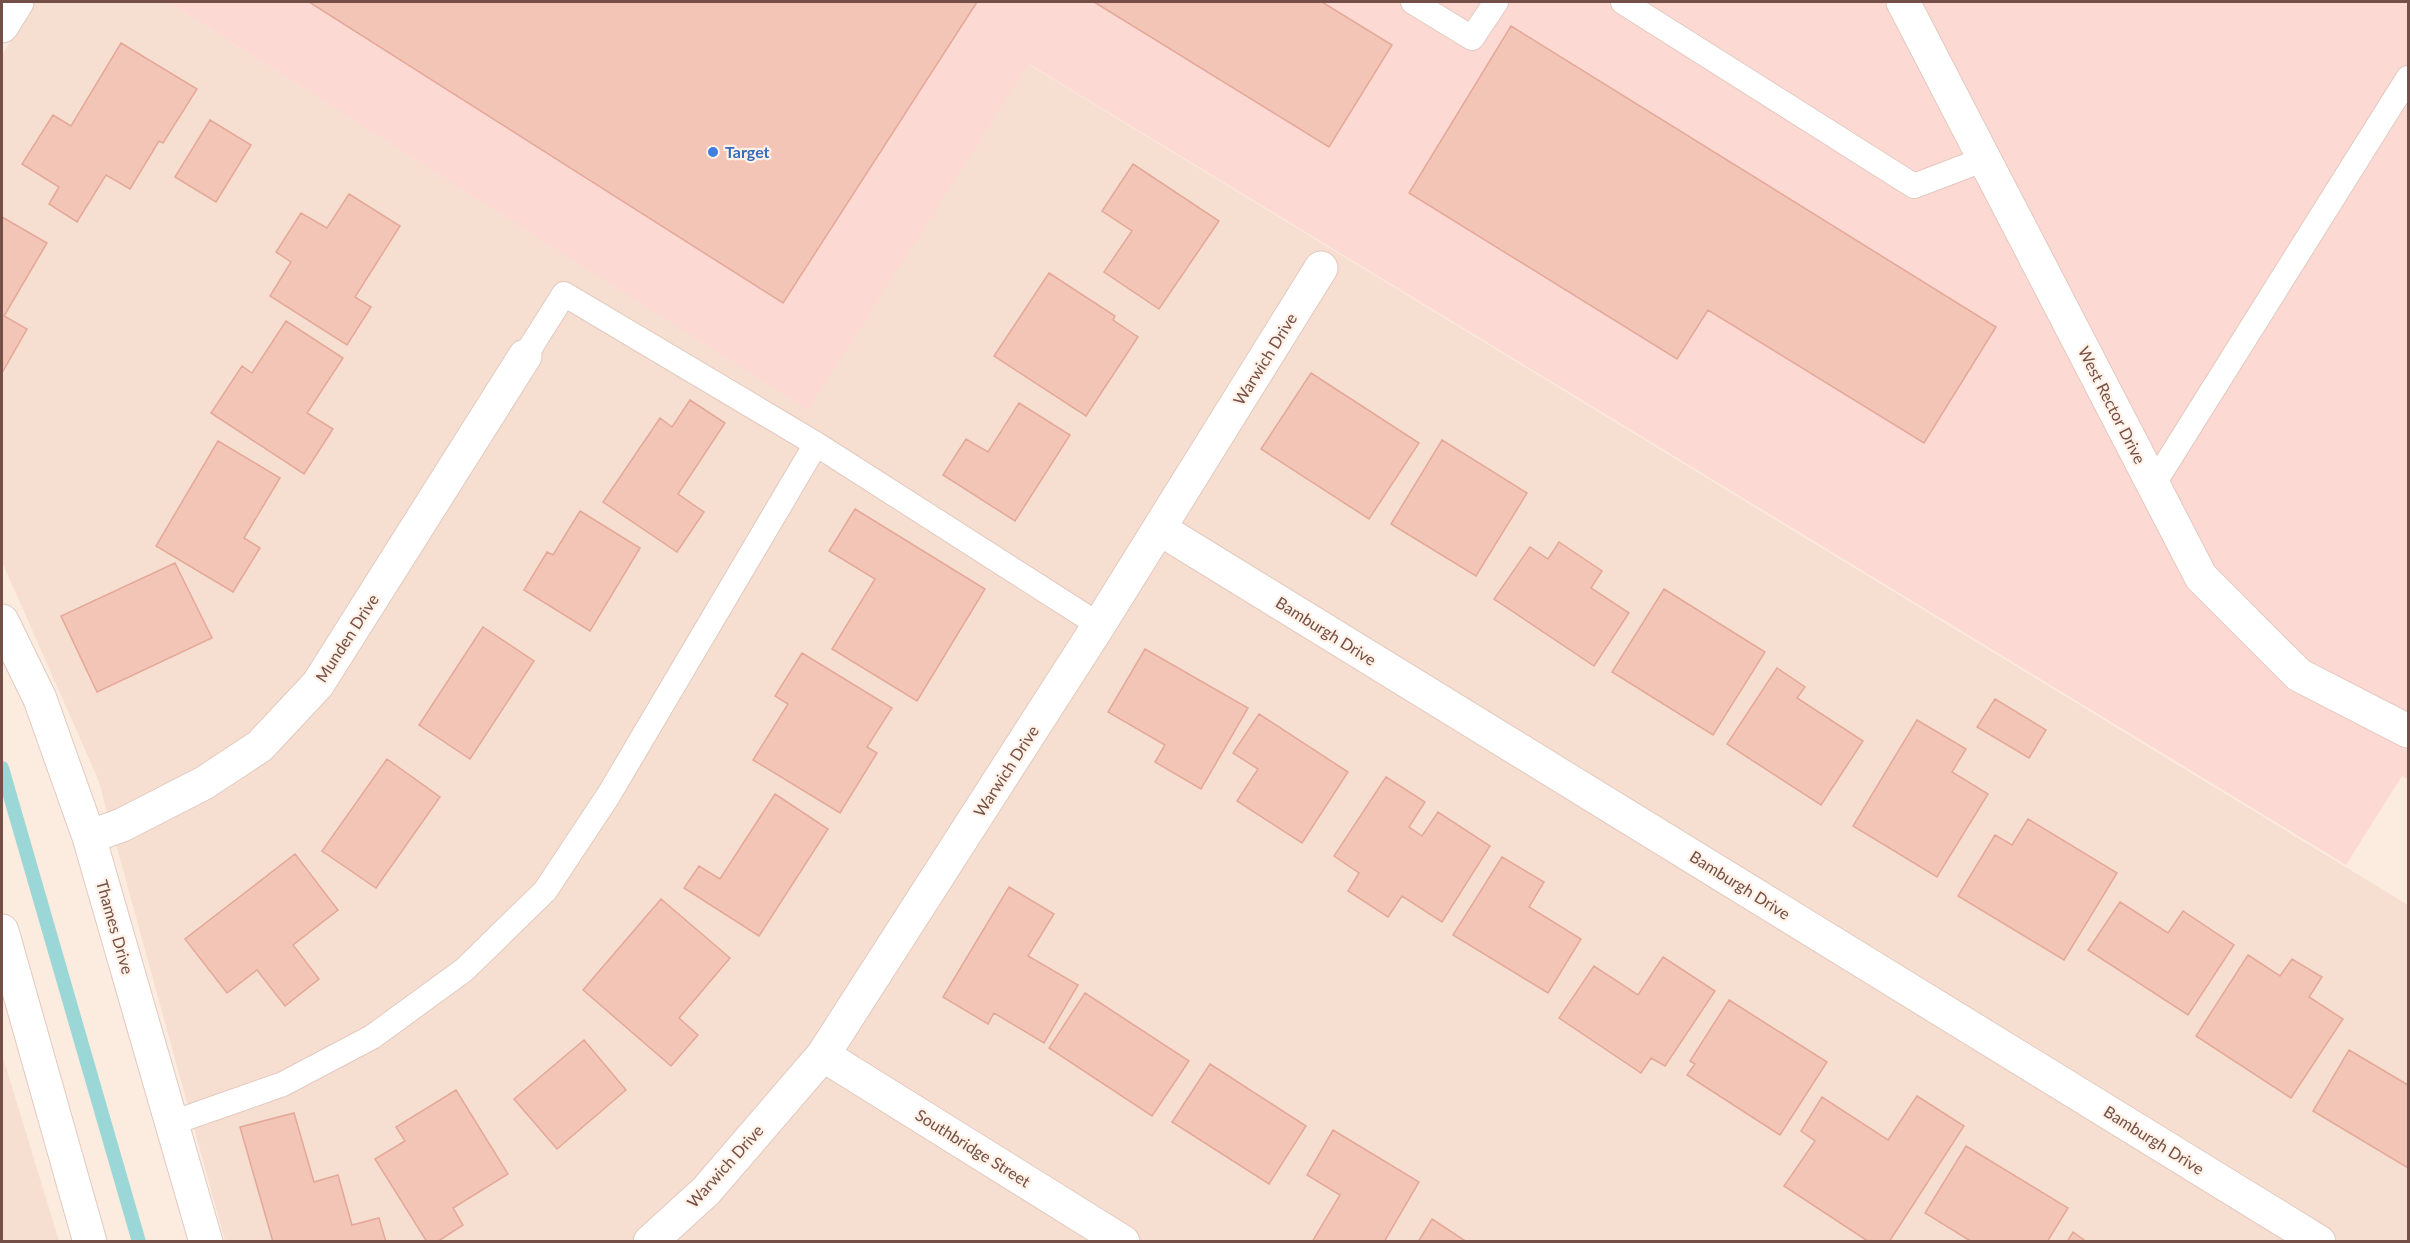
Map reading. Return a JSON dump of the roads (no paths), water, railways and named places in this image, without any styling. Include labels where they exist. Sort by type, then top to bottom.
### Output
[{"type":"street","points":[[2,26],[17,2]]},
{"type":"street","name":"West Rector Drive","points":[[1903,2],[2201,577],[2299,675],[2409,731]]},
{"type":"street","name":"Warwich Drive","points":[[650,1242],[706,1191],[823,1055],[1160,530],[1321,268]]},
{"type":"street","name":"Munden Drive","points":[[89,837],[122,825],[204,783],[260,746],[318,684],[525,356]]},
{"type":"street","name":"Bamburgh Drive","points":[[1160,530],[2319,1242]]},
{"type":"street","name":"Thames Drive","points":[[2,621],[40,699],[89,837],[206,1242]]},
{"type":"street","points":[[2,931],[90,1242]]},
{"type":"street","name":"Southbridge Street","points":[[823,1055],[1123,1242]]},
{"type":"lane","points":[[1413,2],[1472,38],[1496,2]]},
{"type":"lane","points":[[1623,2],[1914,186],[1984,159]]},
{"type":"lane","points":[[2152,485],[2409,78]]},
{"type":"lane","points":[[525,356],[564,294],[816,444],[1099,626]]},
{"type":"lane","points":[[172,1123],[283,1084],[372,1037],[464,970],[545,891],[608,796],[816,444]]},
{"type":"waterway","points":[[2,768],[139,1242]]},
{"type":"place","name":"Target","points":[[713,152]]}]
